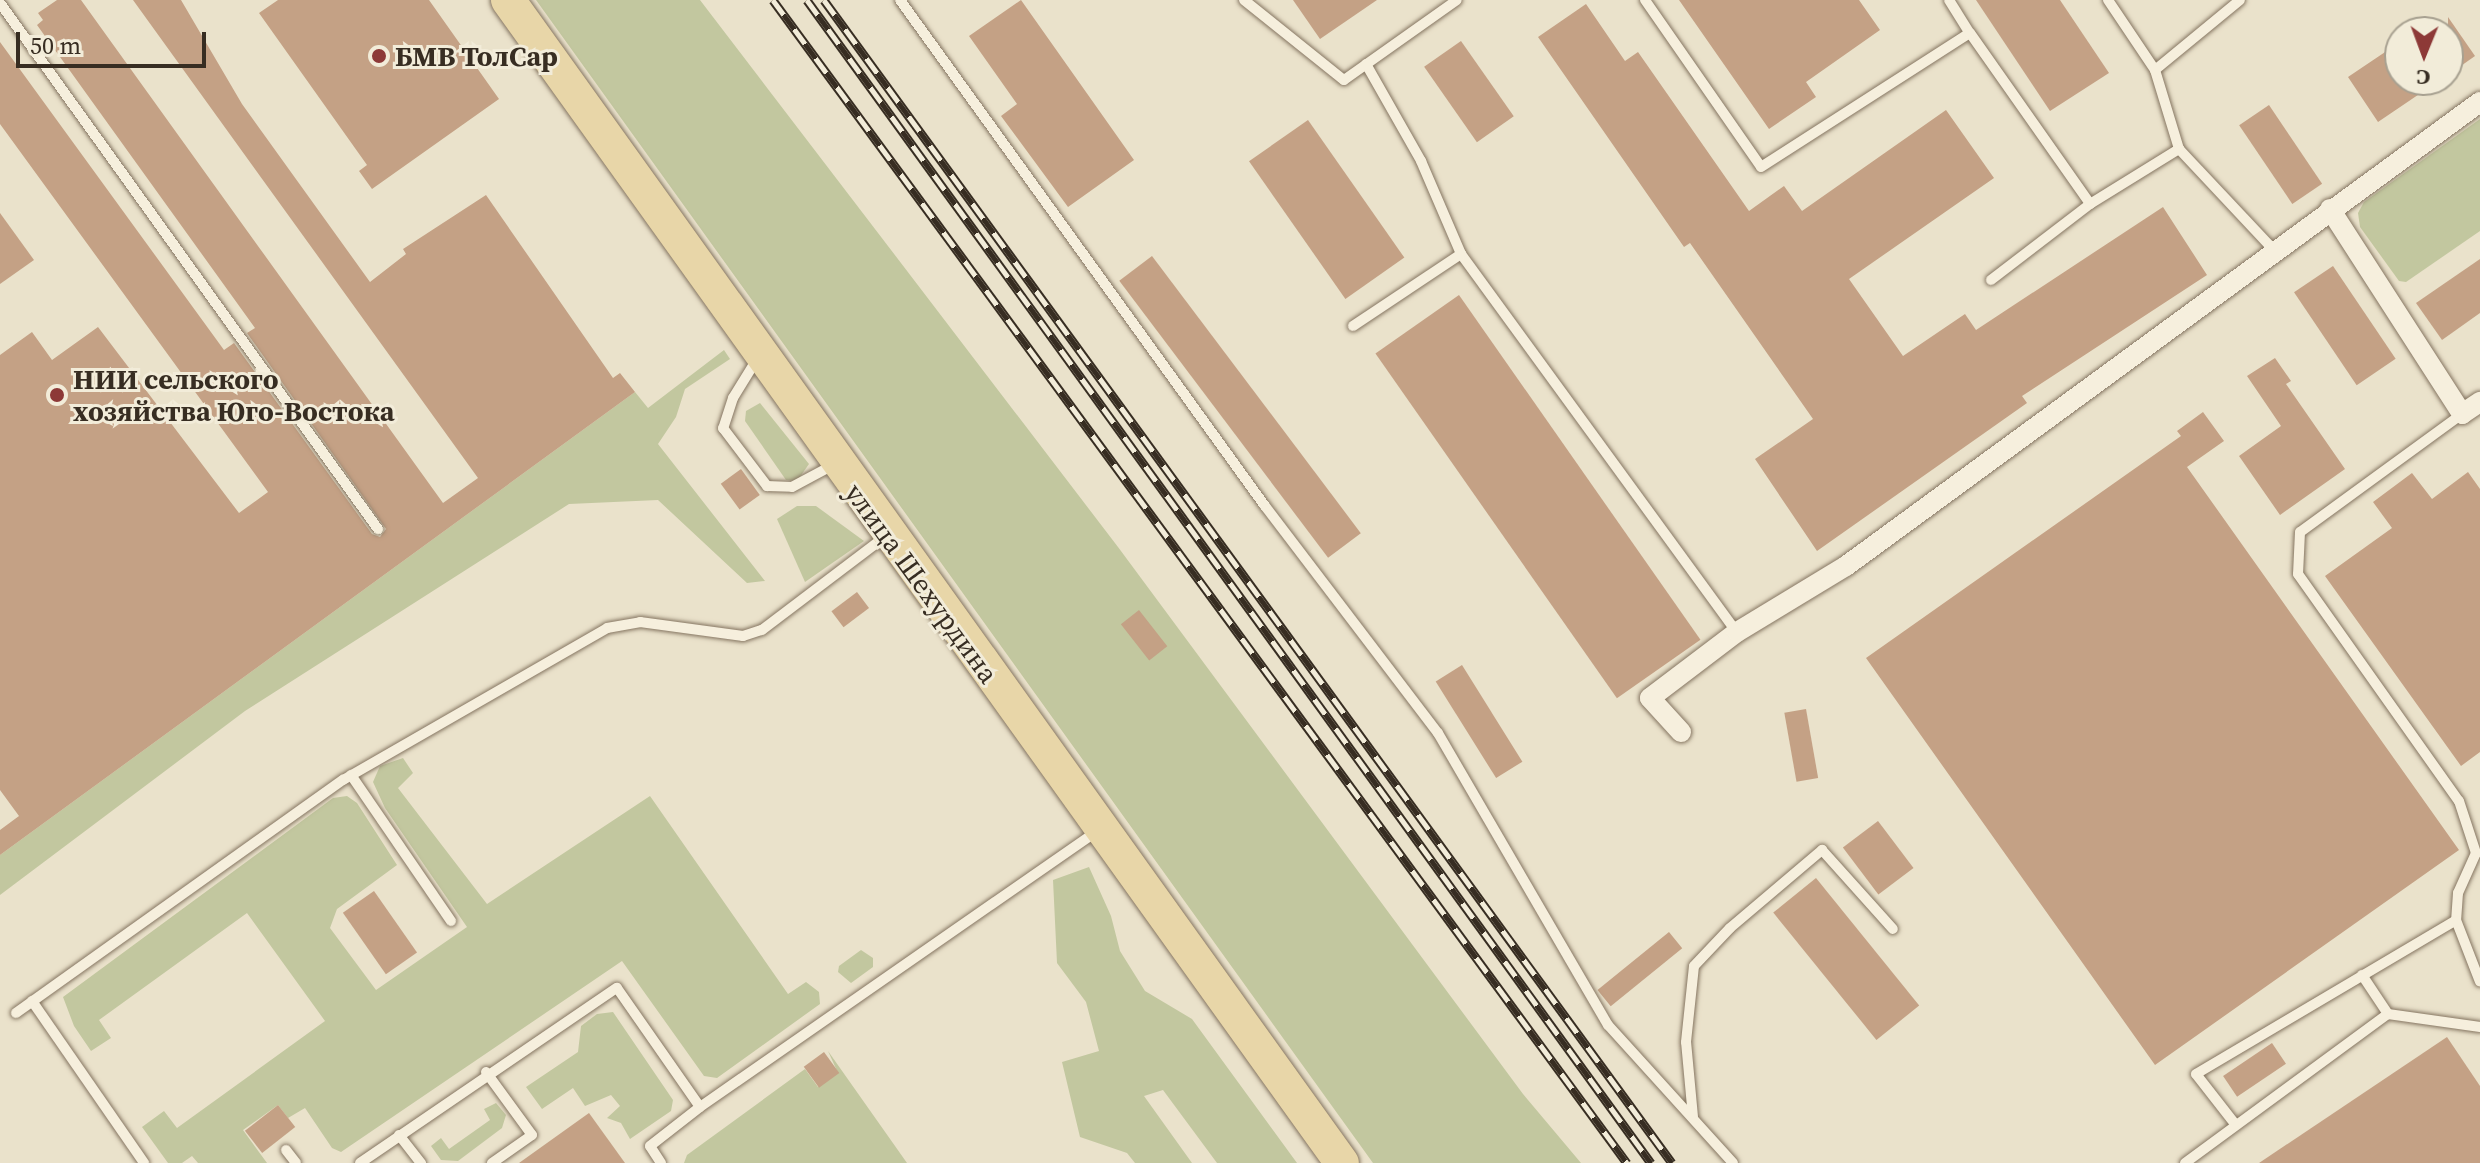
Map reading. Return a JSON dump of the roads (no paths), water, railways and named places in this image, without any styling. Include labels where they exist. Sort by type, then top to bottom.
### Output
[{"type":"main road","name":"улица Шехурдина","points":[[508,0],[1099,830],[1342,1163]]},
{"type":"street","points":[[1681,732],[1650,698],[1737,632],[1846,566],[2480,102]]},
{"type":"street","points":[[2330,209],[2462,414],[2480,402]]},
{"type":"lane","points":[[900,0],[1265,506],[1438,733],[1608,1025],[1733,1163]]},
{"type":"lane","points":[[1244,0],[1344,80],[1457,0]]},
{"type":"lane","points":[[1436,0],[1442,11]]},
{"type":"lane","points":[[1645,0],[1761,167],[1970,33]]},
{"type":"lane","points":[[1949,0],[2090,204]]},
{"type":"lane","points":[[2108,0],[2155,70],[2179,149],[2274,250]]},
{"type":"lane","points":[[2155,70],[2240,0]]},
{"type":"lane","points":[[0,3],[378,529]]},
{"type":"lane","points":[[1366,64],[1421,161],[1461,254],[1737,632]]},
{"type":"lane","points":[[1991,280],[2090,204],[2179,149]]},
{"type":"lane","points":[[1353,326],[1461,254]]},
{"type":"lane","points":[[760,354],[733,398],[723,428],[767,486],[792,487],[836,463]]},
{"type":"lane","points":[[2462,414],[2300,532],[2298,574],[2459,801],[2476,853],[2458,893],[2456,920],[2480,982]]},
{"type":"lane","points":[[16,1013],[351,775],[607,628],[640,622],[743,636],[762,630],[887,534]]},
{"type":"lane","points":[[351,775],[451,921]]},
{"type":"lane","points":[[661,1163],[650,1146],[700,1107],[1099,830]]},
{"type":"lane","points":[[1693,1117],[1686,1042],[1694,966],[1730,928],[1822,850],[1893,929]]},
{"type":"lane","points":[[2235,1124],[2196,1074],[2456,920]]},
{"type":"lane","points":[[2362,975],[2388,1014]]},
{"type":"lane","points":[[360,1163],[486,1072],[617,988],[700,1107]]},
{"type":"lane","points":[[32,1001],[144,1163]]},
{"type":"lane","points":[[2185,1163],[2388,1014],[2480,1027]]},
{"type":"lane","points":[[486,1072],[532,1135],[492,1163]]},
{"type":"lane","points":[[399,1135],[421,1163]]},
{"type":"lane","points":[[286,1150],[296,1163]]},
{"type":"railway","points":[[773,0],[1627,1163]]},
{"type":"railway","points":[[807,0],[1651,1163]]},
{"type":"railway","points":[[824,0],[1672,1163]]},
{"type":"place","name":"БМВ ТолСар","points":[[379,56]]},
{"type":"place","name":"НИИ сельского хозяйства Юго-Востока","points":[[57,395]]}]
